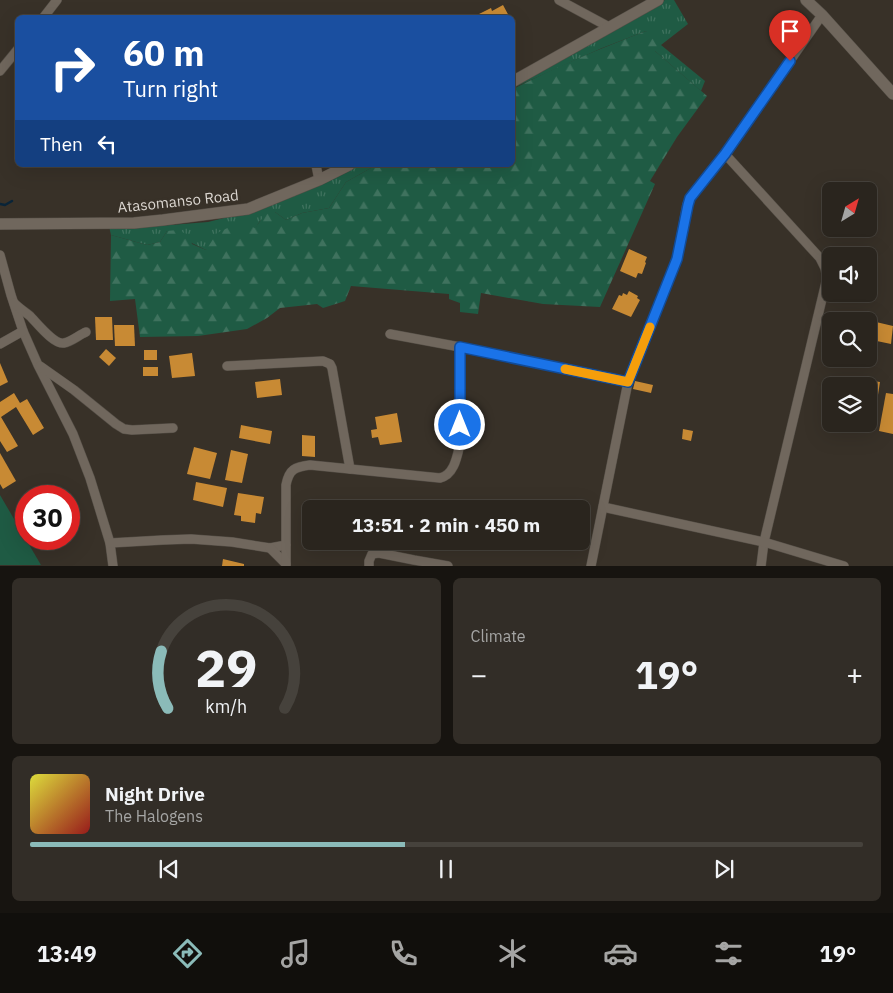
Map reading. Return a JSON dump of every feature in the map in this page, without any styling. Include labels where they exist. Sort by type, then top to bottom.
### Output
[{"type":"street","points":[[45,15],[57,0]]},
{"type":"street","points":[[559,0],[609,27]]},
{"type":"street","points":[[515,80],[658,0]]},
{"type":"street","points":[[806,0],[822,15],[893,94]]},
{"type":"street","points":[[591,566],[628,382],[677,259],[690,198],[725,154],[822,15]]},
{"type":"street","points":[[0,71],[15,53]]},
{"type":"street","points":[[725,154],[820,258],[827,278],[764,542],[760,566]]},
{"type":"street","points":[[316,167],[319,180]]},
{"type":"street","name":"Atasomanso Road","points":[[0,224],[134,223],[248,209],[319,180],[345,167]]},
{"type":"street","points":[[0,256],[23,331],[73,434],[90,478],[110,544],[113,566]]},
{"type":"street","points":[[14,303],[52,338],[63,344],[86,332]]},
{"type":"street","points":[[0,344],[23,331]]},
{"type":"street","points":[[390,334],[628,382]]},
{"type":"street","points":[[286,564],[286,486],[292,470],[300,466],[310,465],[440,478],[450,472],[460,444],[460,347]]},
{"type":"street","points":[[227,366],[323,361],[330,364],[350,469]]},
{"type":"street","points":[[38,365],[124,429],[173,428]]},
{"type":"street","points":[[602,507],[764,542],[844,566]]},
{"type":"street","points":[[110,544],[191,539],[232,542],[270,548],[286,545]]},
{"type":"street","points":[[270,548],[286,564]]},
{"type":"street","points":[[369,566],[368,561],[372,554],[379,553],[448,566]]},
{"type":"green space","points":[[665,0],[674,0],[688,24],[661,45],[705,81],[701,91],[655,51],[646,31],[602,48],[515,87],[515,81]]},
{"type":"green space","points":[[646,31],[660,45],[655,51],[707,96],[677,137],[650,181],[655,184],[600,307],[543,304],[481,293],[478,314],[460,312],[460,303],[449,299],[449,294],[351,286],[345,301],[323,308],[317,304],[280,308],[247,329],[198,336],[140,337],[135,299],[110,301],[111,235],[147,245],[160,242],[167,231],[177,230],[189,235],[192,244],[206,250],[217,233],[240,222],[255,228],[267,212],[275,212],[286,220],[302,213],[329,208],[346,182],[374,167],[515,167],[515,88],[612,44]]},
{"type":"green space","points":[[357,167],[374,167],[346,182],[329,208],[302,213],[286,220],[275,212],[260,221],[255,229],[206,250],[167,231],[160,242],[147,245],[111,235],[109,226],[146,227],[208,222],[252,211]]},
{"type":"green space","points":[[0,495],[15,521],[15,550],[32,550],[41,565],[0,565]]},
{"type":"building","points":[[503,5],[508,15],[477,15],[491,8],[492,11]]},
{"type":"building","points":[[629,249],[647,257],[642,274],[638,273],[636,278],[620,271]]},
{"type":"building","points":[[629,291],[638,296],[637,298],[640,300],[631,317],[612,309],[619,295],[622,296],[623,293],[627,295]]},
{"type":"building","points":[[95,317],[112,317],[113,340],[96,340]]},
{"type":"building","points":[[877,322],[893,326],[891,344],[877,341]]},
{"type":"building","points":[[114,325],[134,325],[135,346],[115,346]]},
{"type":"building","points":[[106,349],[116,358],[109,366],[99,357]]},
{"type":"building","points":[[144,350],[157,350],[157,360],[144,360]]},
{"type":"building","points":[[192,353],[195,376],[172,378],[169,356]]},
{"type":"building","points":[[0,363],[8,382],[0,386]]},
{"type":"building","points":[[143,367],[158,367],[158,376],[143,376]]},
{"type":"building","points":[[280,379],[282,395],[257,398],[255,382]]},
{"type":"building","points":[[635,381],[653,385],[651,393],[633,389]]},
{"type":"building","points":[[877,382],[880,382],[877,401]]},
{"type":"building","points":[[14,393],[20,403],[27,399],[44,428],[33,435],[16,407],[1,417],[18,446],[7,452],[0,441],[0,402]]},
{"type":"building","points":[[886,393],[893,394],[893,434],[879,431]]},
{"type":"building","points":[[397,413],[402,442],[380,445],[378,437],[372,438],[371,430],[377,429],[375,417]]},
{"type":"building","points":[[241,425],[272,431],[270,444],[239,438]]},
{"type":"building","points":[[683,429],[693,431],[691,441],[682,439]]},
{"type":"building","points":[[302,435],[315,436],[315,457],[302,456]]},
{"type":"building","points":[[194,447],[217,453],[210,479],[187,474]]},
{"type":"building","points":[[231,450],[248,454],[242,483],[225,480]]},
{"type":"building","points":[[0,453],[16,481],[3,489],[0,484]]},
{"type":"building","points":[[196,482],[227,488],[223,507],[193,500]]},
{"type":"building","points":[[238,493],[264,497],[261,514],[256,513],[255,523],[241,521],[241,516],[234,515]]},
{"type":"building","points":[[223,559],[244,564],[244,566],[222,566]]},
{"type":"waterway","points":[[0,204],[5,205],[12,201]]},
{"type":"slow traffic","points":[[565,369],[628,382],[650,327]]},
{"type":"route","points":[[460,425],[460,347],[628,382],[677,259],[690,198],[725,154],[790,61]]}]
